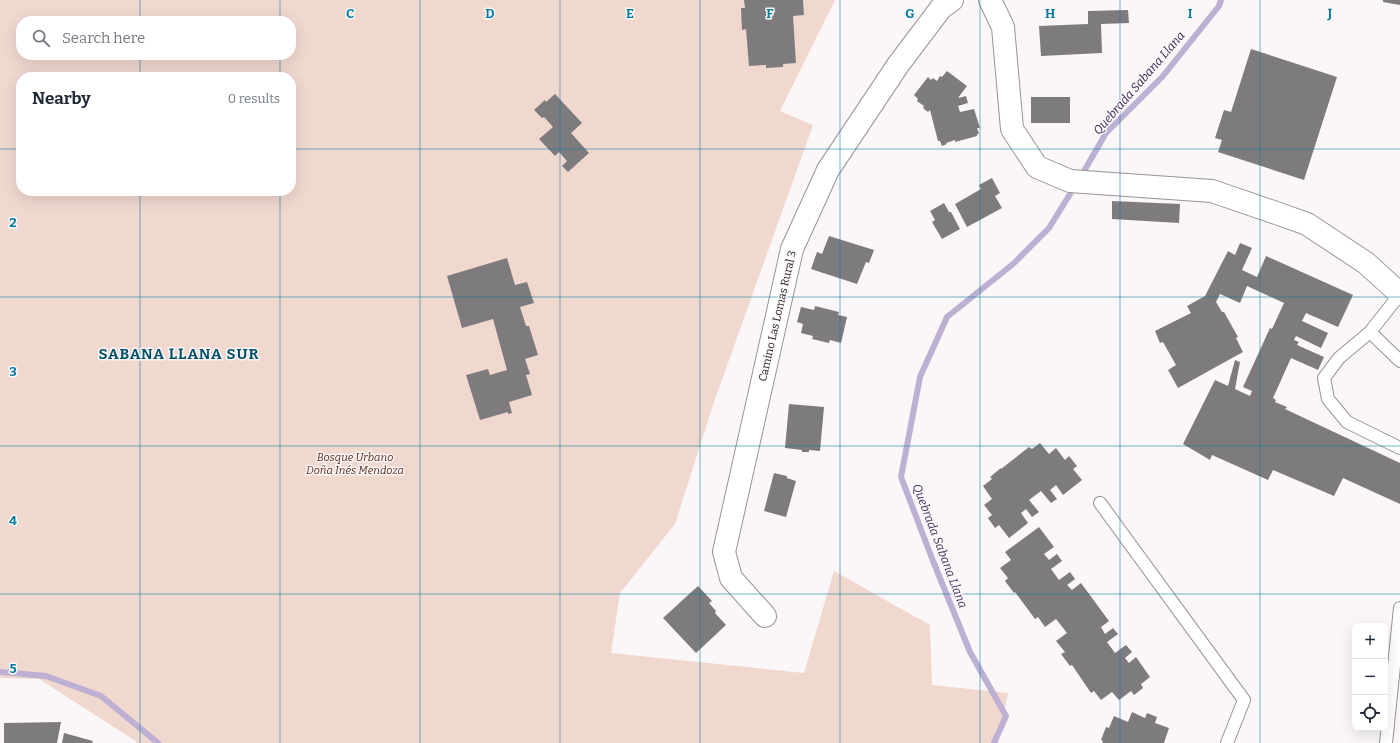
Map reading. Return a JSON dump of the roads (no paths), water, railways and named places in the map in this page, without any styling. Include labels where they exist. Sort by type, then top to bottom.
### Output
[{"type":"street","name":"Camino Las Lomas Rural 3","points":[[765,616],[731,578],[724,552],[792,249],[828,170],[898,65],[941,8],[952,0]]},
{"type":"street","points":[[990,0],[1003,27],[1012,129],[1037,167],[1070,181],[1212,191],[1307,224],[1366,262],[1400,294]]},
{"type":"lane","points":[[1400,294],[1370,332],[1339,358],[1324,378],[1328,399],[1347,422],[1400,448]]},
{"type":"lane","points":[[1370,332],[1400,361]]},
{"type":"lane","points":[[1100,503],[1244,700],[1227,743]]},
{"type":"lane","points":[[1386,743],[1400,608]]},
{"type":"waterway","name":"Quebrada Sabana Llana","points":[[1080,178],[1106,133],[1163,76],[1219,6],[1221,0]]},
{"type":"waterway","name":"Quebrada Sabana Llana","points":[[994,743],[1006,716],[970,652],[901,477],[920,377],[947,317],[1013,264],[1049,228],[1075,186]]},
{"type":"waterway","name":"Quebrada Sabana Llana","points":[[0,672],[46,676],[101,696],[158,743]]},
{"type":"district","name":"SABANA LLANA SUR","points":[[179,354]]},
{"type":"park label","name":"Bosque Urbano Doña Inés Mendoza","points":[[355,463]]}]
